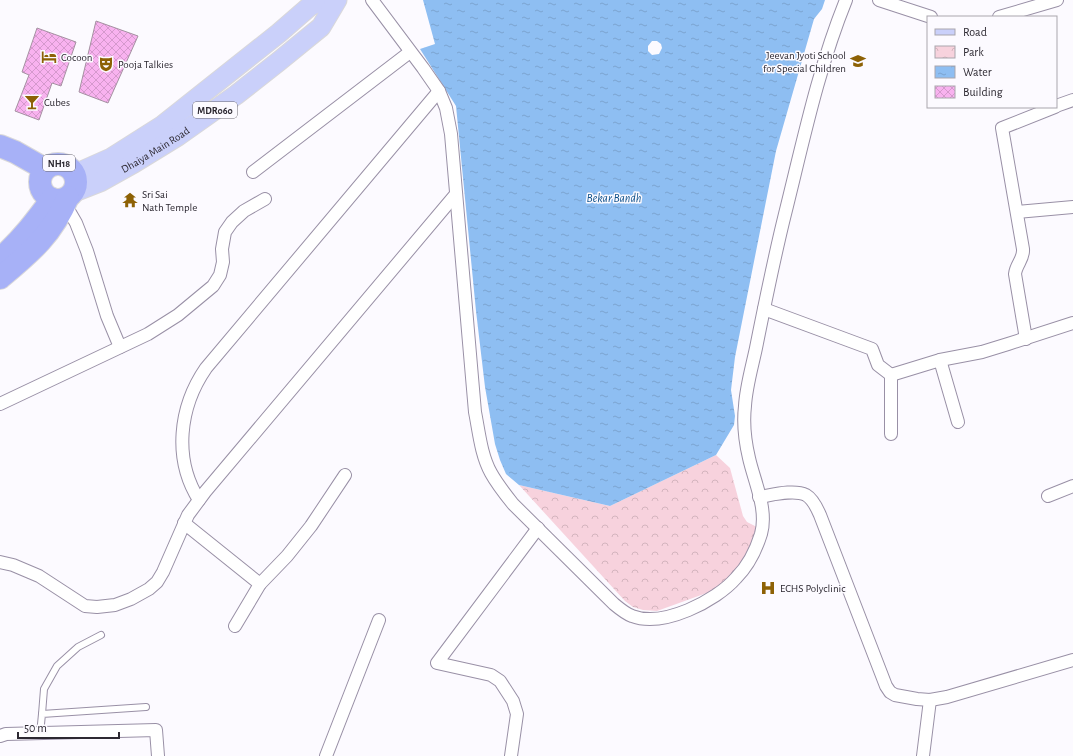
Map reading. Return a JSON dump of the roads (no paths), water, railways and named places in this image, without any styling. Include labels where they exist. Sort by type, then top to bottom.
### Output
[{"type":"highway","name":"NH18","points":[[0,146],[16,152],[60,188]]},
{"type":"highway","name":"NH18","points":[[0,161],[60,188]]},
{"type":"highway","name":"Dhaiya Main Road","points":[[0,259],[27,233],[60,188]]},
{"type":"highway","points":[[0,278],[38,244],[52,228],[60,188]]},
{"type":"main road","name":"Dhaiya Main Road","points":[[60,188],[163,125],[279,33],[310,6],[324,0]]},
{"type":"main road","name":"Dhaiya Main Road","points":[[60,188],[100,182],[178,136],[236,95],[320,27],[337,0]]},
{"type":"street","points":[[372,0],[439,91],[446,108],[456,194],[475,412],[483,454],[490,472],[499,487],[513,504],[614,604],[633,617],[645,619],[671,617],[690,609],[726,588],[744,569],[750,560],[761,533],[763,514],[748,457],[745,433],[745,405],[771,271],[817,83],[846,0]]},
{"type":"street","points":[[879,0],[927,16]]},
{"type":"street","points":[[1002,16],[1057,0]]},
{"type":"street","points":[[252,172],[410,52]]},
{"type":"street","points":[[199,500],[187,478],[182,447],[186,411],[196,382],[206,368],[439,91]]},
{"type":"street","points":[[1057,106],[1073,100]]},
{"type":"street","points":[[1026,339],[1015,274],[1017,265],[1023,254],[1002,128],[1052,108]]},
{"type":"street","points":[[60,188],[87,251],[107,316],[120,347]]},
{"type":"street","points":[[0,562],[13,565],[39,576],[85,606],[97,607],[115,605],[131,599],[157,582],[163,572],[188,514],[456,194]]},
{"type":"street","points":[[0,404],[148,334],[178,315],[213,286],[220,275],[223,262],[222,249],[225,232],[232,222],[244,211],[265,199]]},
{"type":"street","points":[[1017,212],[1073,207]]},
{"type":"street","points":[[764,309],[872,348],[878,365],[891,375]]},
{"type":"street","points":[[891,375],[940,360],[982,352],[1073,323]]},
{"type":"street","points":[[940,360],[958,422]]},
{"type":"street","points":[[891,375],[891,434]]},
{"type":"street","points":[[235,626],[260,584],[311,526],[345,475]]},
{"type":"street","points":[[1048,496],[1073,486]]},
{"type":"street","points":[[759,497],[795,492],[806,495],[814,502],[886,686],[890,692],[906,697],[930,700],[947,697],[1073,660]]},
{"type":"street","points":[[184,523],[260,584]]},
{"type":"street","points":[[512,756],[517,714],[513,701],[500,681],[491,675],[437,663],[538,528]]},
{"type":"street","points":[[326,756],[379,620]]},
{"type":"street","points":[[923,756],[930,700]]},
{"type":"street","points":[[0,736],[156,730],[158,756]]},
{"type":"lane","points":[[40,734],[44,689],[57,666],[78,647],[101,635]]},
{"type":"lane","points":[[42,714],[146,708]]},
{"type":"water","name":"Bekar Bandh","points":[[423,0],[825,0],[822,9],[814,19],[776,151],[735,357],[731,390],[735,416],[734,425],[716,455],[610,506],[519,485],[506,474],[495,444],[485,387],[456,106],[420,49],[435,44]],"holes":[[[652,41],[657,41],[661,44],[662,48],[659,54],[652,55],[648,51],[648,46]]]},
{"type":"place","name":"Cocoon","points":[[49,57]]},
{"type":"place","name":"Jeevan Jyoti School for Special Children","points":[[858,61]]},
{"type":"place","name":"Pooja Talkies","points":[[106,64]]},
{"type":"place","name":"Cubes","points":[[32,102]]},
{"type":"place","name":"Sri Sai Nath Temple","points":[[130,200]]},
{"type":"place","name":"ECHS Polyclinic","points":[[768,588]]}]
